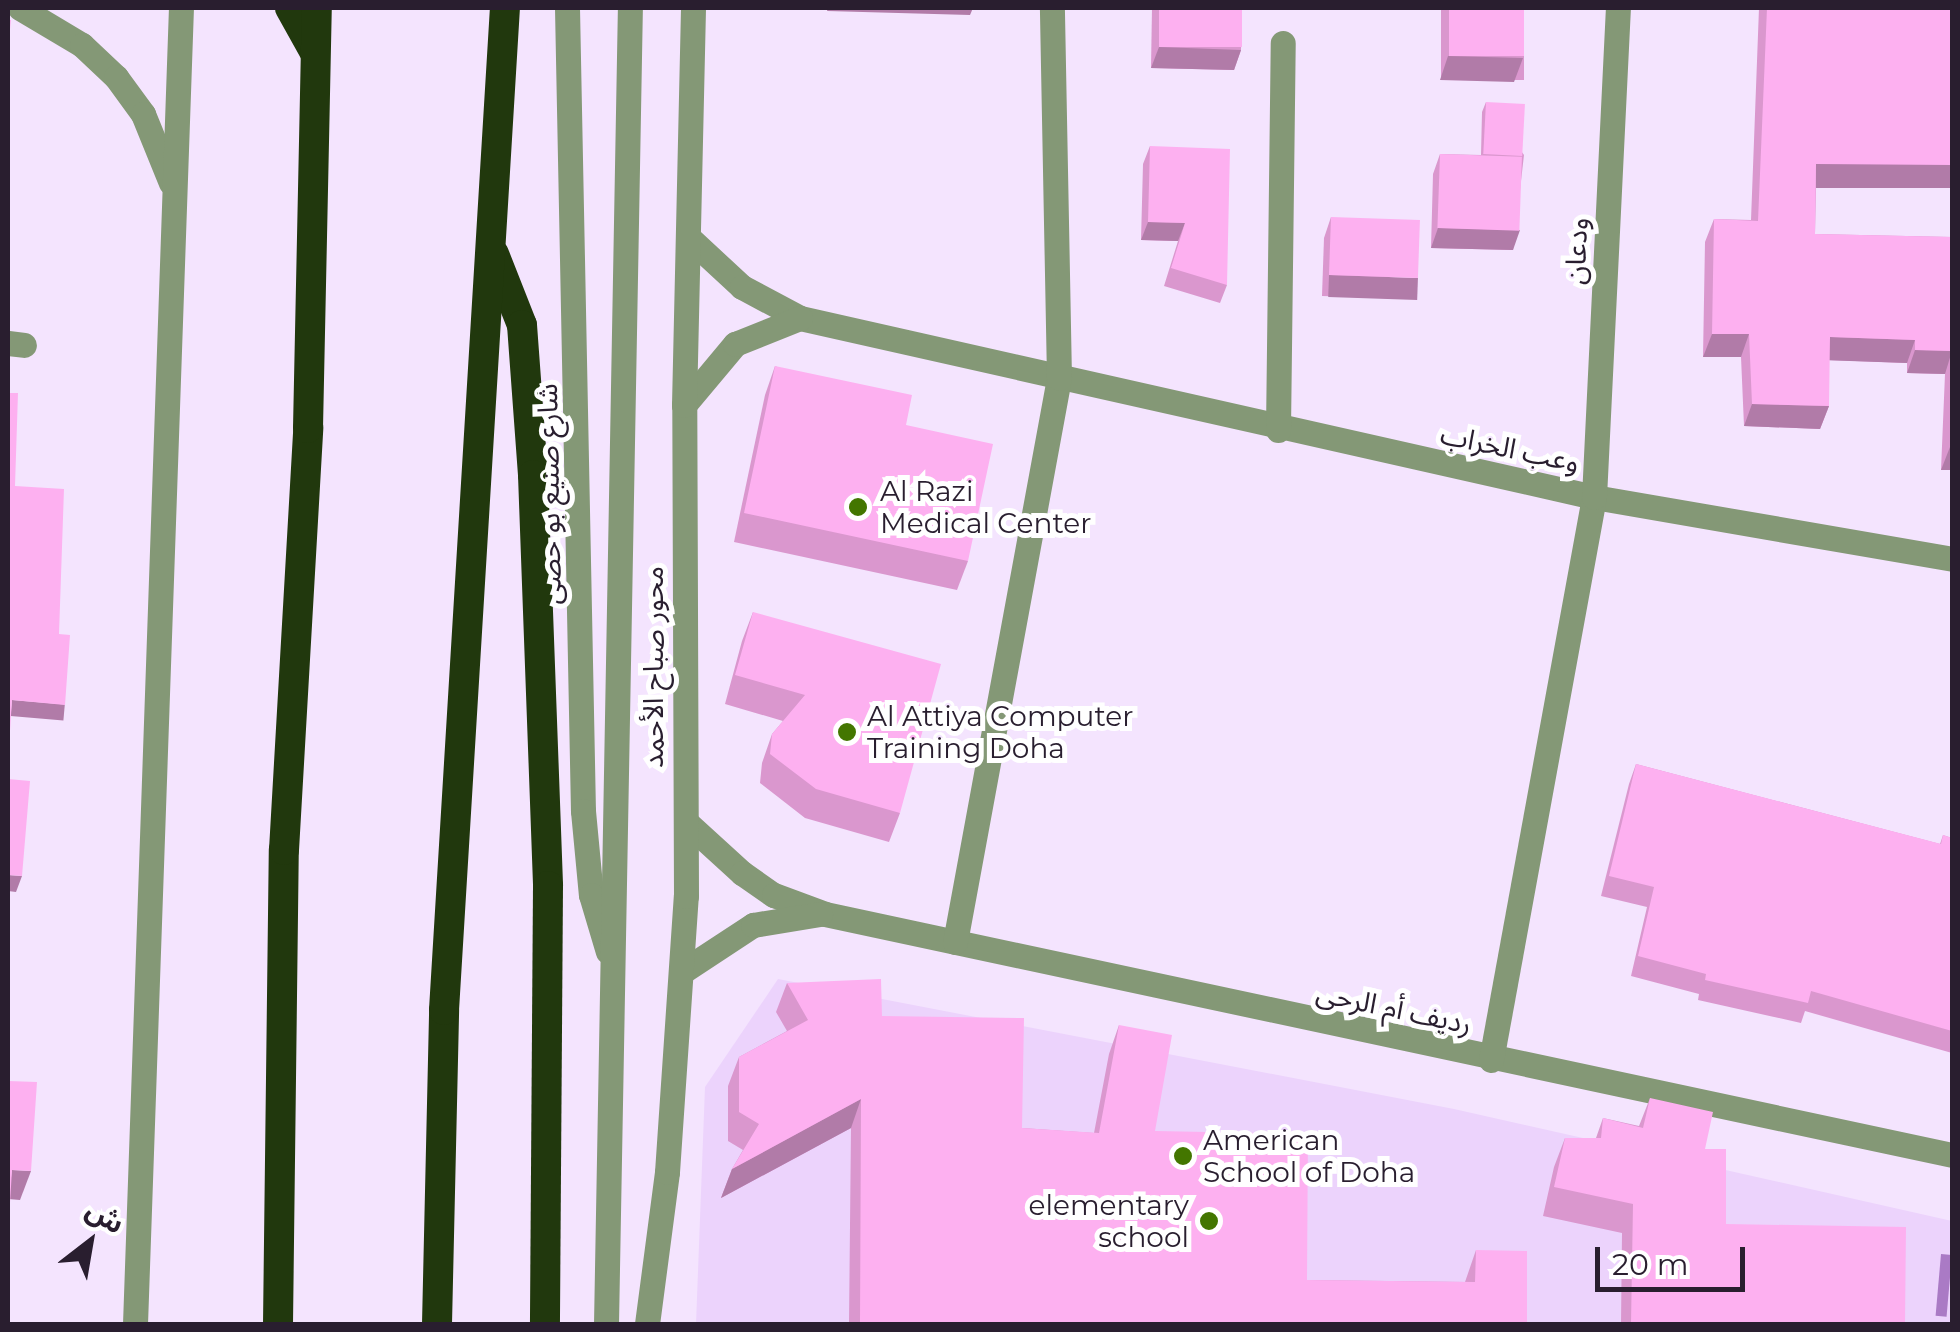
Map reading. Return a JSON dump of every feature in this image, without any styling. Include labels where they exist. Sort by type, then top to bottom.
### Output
[{"type":"highway","points":[[290,8],[315,53]]},
{"type":"highway","points":[[278,1324],[284,850],[308,428],[317,8]]},
{"type":"highway","points":[[437,1324],[444,1010],[505,8]]},
{"type":"highway","points":[[489,242],[522,325],[533,475],[548,886],[542,1183],[544,1324]]},
{"type":"street","points":[[20,8],[82,45],[116,77],[143,114],[174,193]]},
{"type":"street","points":[[135,1324],[181,8]]},
{"type":"street","name":"شارع صنيع بو حصى","points":[[567,8],[583,811],[590,896],[615,976]]},
{"type":"street","name":"محور صباح الأحمد","points":[[606,1324],[630,8]]},
{"type":"street","name":"محور صباح الأحمد","points":[[647,1324],[683,970],[684,405],[693,8]]},
{"type":"street","points":[[954,942],[1059,378],[1052,8]]},
{"type":"street","name":"ودعان","points":[[1491,1060],[1594,497],[1618,8]]},
{"type":"street","points":[[1278,430],[1282,43]]},
{"type":"street","name":"وعب الخراب","points":[[689,238],[742,287],[800,318],[1278,430],[1594,497],[1952,558]]},
{"type":"street","points":[[684,405],[735,344],[800,318]]},
{"type":"street","name":"رديف أم الرحى","points":[[686,822],[758,884],[824,914],[1952,1156]]},
{"type":"street","name":"رديف أم الرحى","points":[[683,970],[752,925],[824,914]]},
{"type":"shaded area","name":"American School of Doha","points":[[778,979],[1454,1109],[1952,1221],[1952,1324],[696,1324],[705,1087]]},
{"type":"shaded area","points":[[1941,1254],[1952,1255],[1947,1317],[1936,1316]]},
{"type":"building","points":[[1159,8],[1242,8],[1242,47],[1159,47]]},
{"type":"building","points":[[1449,8],[1524,8],[1524,56],[1449,56]]},
{"type":"building","points":[[1767,8],[1952,8],[1952,165],[1816,164],[1815,234],[1952,237],[1952,351],[1915,350],[1915,340],[1830,337],[1829,406],[1752,404],[1749,334],[1712,334],[1714,219],[1758,221]]},
{"type":"building","points":[[1486,102],[1525,104],[1522,156],[1483,154]]},
{"type":"building","points":[[1150,146],[1230,149],[1227,285],[1171,268],[1185,223],[1148,222]]},
{"type":"building","points":[[1440,154],[1522,157],[1519,231],[1437,228]]},
{"type":"building","points":[[1331,217],[1420,220],[1418,278],[1329,275]]},
{"type":"building","name":"Al Razi Medical Center","points":[[775,366],[912,395],[906,425],[993,444],[968,561],[744,513]]},
{"type":"building","points":[[1952,371],[1952,447],[1950,447]]},
{"type":"building","points":[[8,393],[18,393],[15,486],[64,489],[59,634],[70,635],[65,705],[12,700],[8,762]]},
{"type":"building","name":"Al Attiya Computer Training Doha","points":[[753,612],[941,664],[900,813],[816,789],[770,754],[772,734],[805,695],[735,675]]},
{"type":"building","points":[[1636,764],[1941,844],[1943,835],[1952,838],[1952,1031],[1811,991],[1808,1003],[1705,980],[1706,974],[1638,956],[1654,887],[1609,876]]},
{"type":"building","points":[[8,779],[30,781],[22,876],[8,875]]},
{"type":"building","points":[[881,979],[882,1016],[1024,1018],[1022,1128],[1099,1133],[1119,1025],[1172,1035],[1155,1131],[1308,1134],[1307,1280],[1475,1282],[1476,1250],[1527,1251],[1527,1324],[860,1324],[861,1099],[732,1169],[759,1124],[739,1112],[739,1057],[808,1020],[787,983]]},
{"type":"building","points":[[8,1081],[37,1082],[31,1171],[12,1170],[10,1203],[8,1203]]},
{"type":"building","points":[[1650,1098],[1713,1112],[1705,1149],[1726,1149],[1726,1224],[1906,1227],[1905,1324],[1631,1324],[1633,1204],[1554,1187],[1565,1138],[1601,1138],[1603,1118],[1643,1128]]},
{"type":"place","name":"Al Razi Medical Center","points":[[858,507]]},
{"type":"place","name":"Al Attiya Computer Training Doha","points":[[847,732]]},
{"type":"place","name":"American School of Doha","points":[[1183,1156]]},
{"type":"place","name":"elementary school","points":[[1209,1221]]}]
